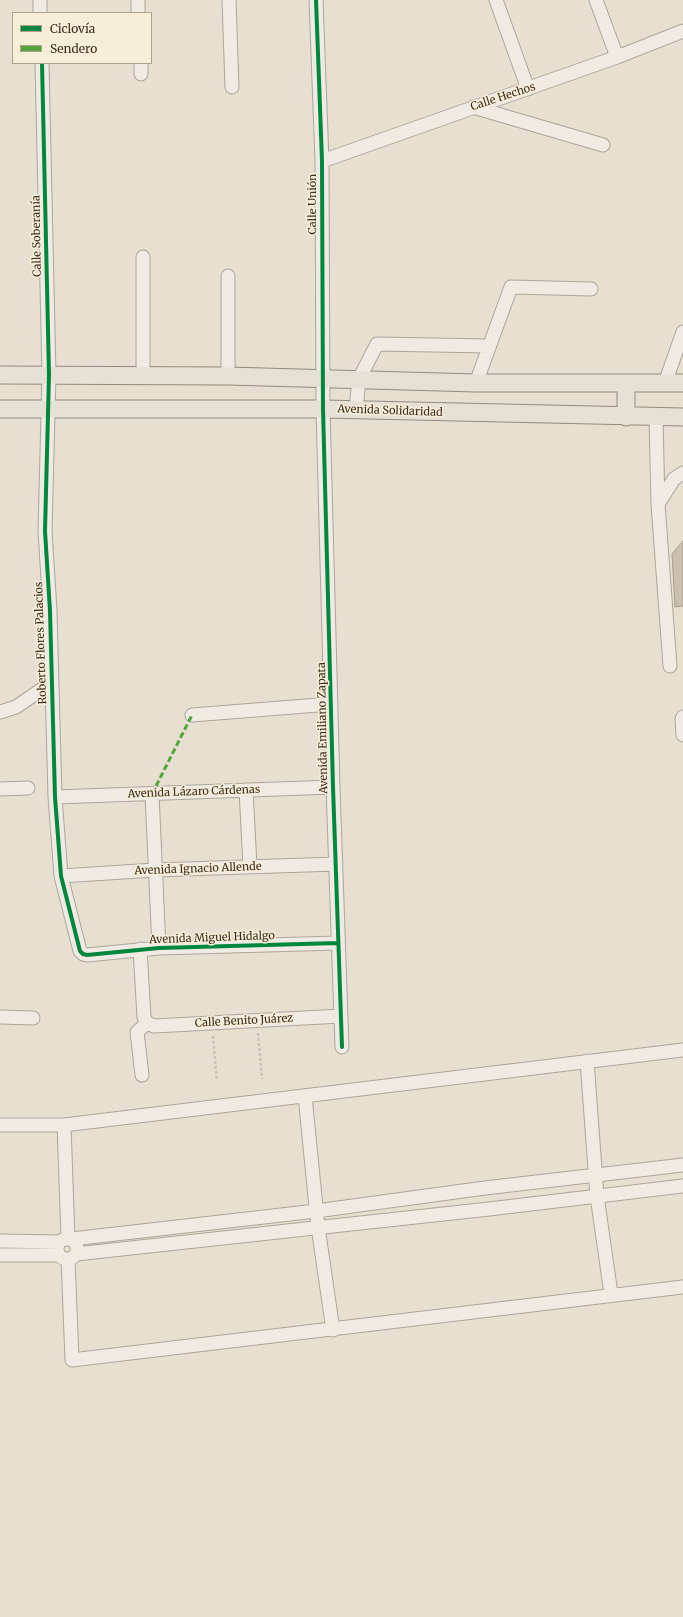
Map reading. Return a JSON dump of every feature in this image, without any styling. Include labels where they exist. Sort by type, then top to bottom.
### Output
[{"type":"main road","points":[[0,375],[228,376],[476,383],[683,383]]},
{"type":"main road","points":[[626,383],[626,417]]},
{"type":"main road","name":"Avenida Solidaridad","points":[[0,409],[323,409],[656,418],[683,417]]},
{"type":"street","points":[[40,0],[40,12]]},
{"type":"street","points":[[138,0],[138,12]]},
{"type":"street","points":[[229,0],[232,86]]},
{"type":"street","name":"Calle Unión","points":[[316,0],[322,161],[323,409]]},
{"type":"street","points":[[496,0],[528,89]]},
{"type":"street","points":[[596,0],[617,57]]},
{"type":"street","name":"Calle Hechos","points":[[322,161],[617,57],[683,31]]},
{"type":"street","name":"Calle Soberanía","points":[[42,64],[49,375],[48,408]]},
{"type":"street","points":[[473,107],[603,145]]},
{"type":"street","points":[[143,257],[144,375]]},
{"type":"street","points":[[228,276],[228,376]]},
{"type":"street","points":[[476,383],[511,287],[591,289]]},
{"type":"street","points":[[665,383],[683,332]]},
{"type":"street","points":[[356,410],[359,380],[377,344],[489,346]]},
{"type":"street","name":"Roberto Flores Palacios","points":[[48,408],[45,531],[55,796],[61,876]]},
{"type":"street","name":"Avenida Emiliano Zapata","points":[[323,409],[333,787],[342,1047]]},
{"type":"street","points":[[656,418],[658,504],[670,666]]},
{"type":"street","points":[[658,504],[674,479],[683,472]]},
{"type":"street","points":[[0,712],[16,707],[51,683]]},
{"type":"street","points":[[192,715],[331,704]]},
{"type":"street","points":[[683,717],[683,735]]},
{"type":"street","name":"Avenida Lázaro Cárdenas","points":[[55,796],[333,787]]},
{"type":"street","points":[[0,789],[28,788]]},
{"type":"street","points":[[246,790],[250,866]]},
{"type":"street","points":[[152,794],[159,948]]},
{"type":"street","name":"Avenida Ignacio Allende","points":[[61,876],[155,870],[336,864]]},
{"type":"street","name":"Avenida Miguel Hidalgo","points":[[61,876],[80,951],[87,955],[159,948],[338,943]]},
{"type":"street","points":[[140,949],[144,1017],[147,1023],[137,1032],[142,1075]]},
{"type":"street","name":"Calle Benito Juárez","points":[[147,1023],[154,1026],[341,1016]]},
{"type":"street","points":[[0,1018],[33,1018]]},
{"type":"street","points":[[0,1125],[64,1125],[683,1050]]},
{"type":"street","points":[[587,1061],[597,1196],[611,1294]]},
{"type":"street","points":[[304,1096],[318,1227],[332,1330]]},
{"type":"street","points":[[64,1125],[66,1240]]},
{"type":"street","points":[[0,1241],[66,1240],[683,1165]]},
{"type":"street","points":[[0,1256],[67,1256],[683,1186]]},
{"type":"street","points":[[66,1240],[57,1246],[67,1256],[72,1360],[332,1330],[611,1294],[683,1287]]},
{"type":"street","points":[[66,1240],[76,1243],[78,1248],[67,1256]]},
{"type":"path","points":[[256,1021],[262,1080]]},
{"type":"path","points":[[212,1023],[217,1081]]},
{"type":"building","points":[[683,541],[683,606],[675,607],[672,554]]},
{"type":"marked path","points":[[152,794],[192,715]]},
{"type":"cycle path","points":[[316,0],[322,161],[323,409],[333,787],[342,1047]]},
{"type":"cycle path","points":[[42,64],[49,375],[45,531],[50,611],[55,797],[61,876],[80,951],[87,955],[159,948],[338,943]]}]
